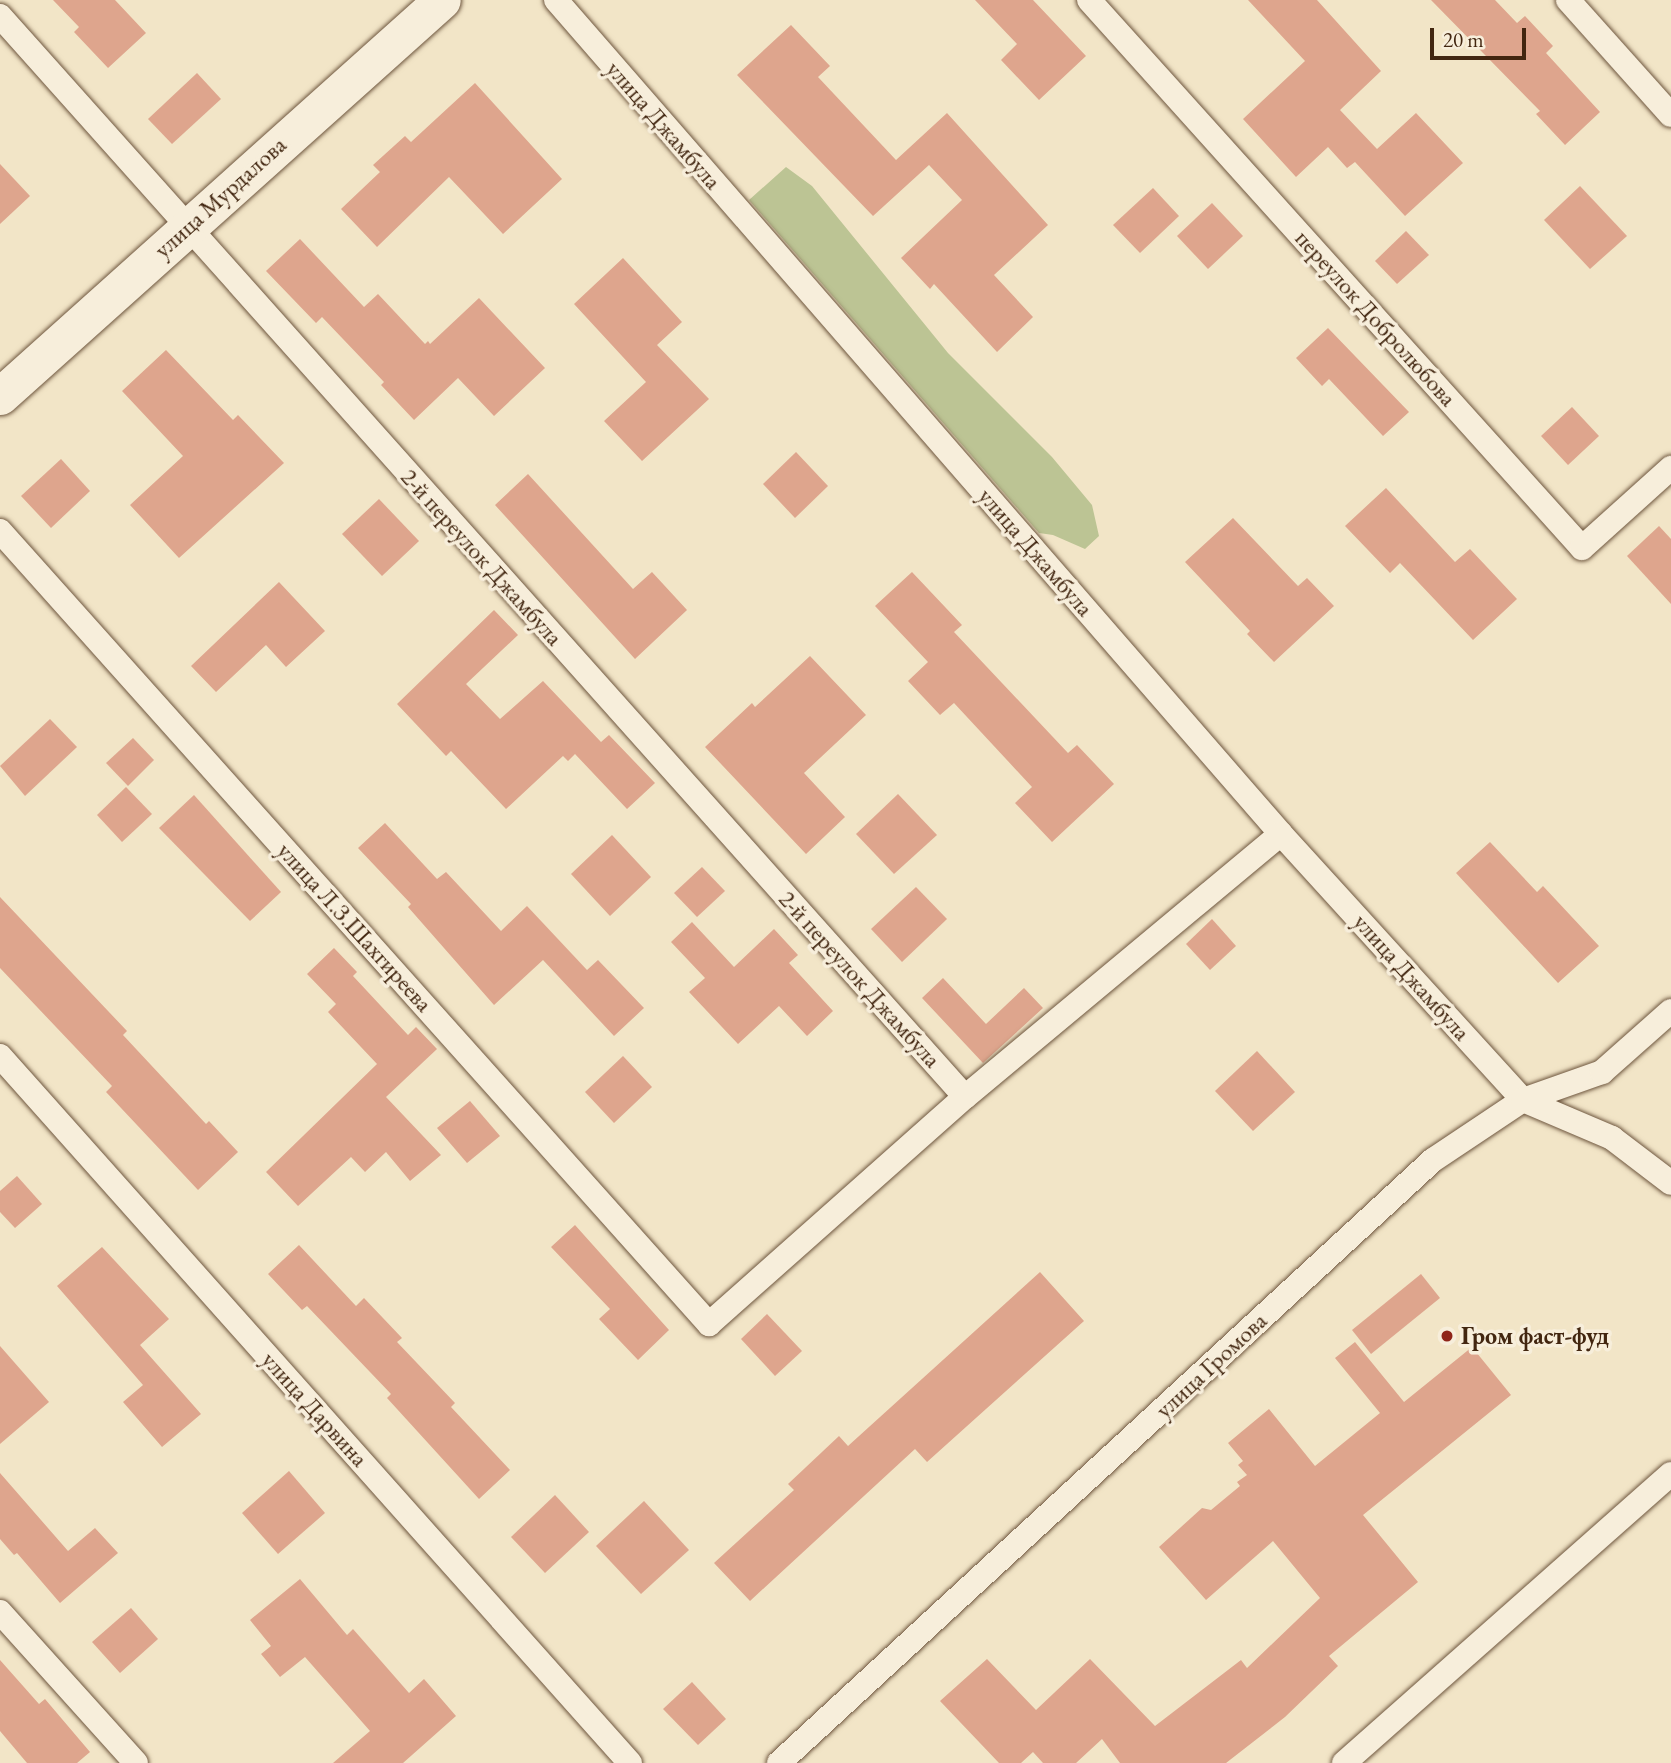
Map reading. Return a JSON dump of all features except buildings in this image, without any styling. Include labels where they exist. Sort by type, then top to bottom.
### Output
[{"type":"street","name":"улица Мурдалова","points":[[0,396],[442,0]]},
{"type":"street","name":"улица Джамбула","points":[[556,0],[1281,834],[1523,1100]]},
{"type":"street","name":"переулок Добролюбова","points":[[1089,0],[1582,548],[1671,468]]},
{"type":"street","points":[[1568,0],[1671,115]]},
{"type":"street","name":"2-й переулок Джамбула","points":[[0,16],[965,1097]]},
{"type":"street","name":"улица Л.З.Шахгиреева","points":[[0,531],[709,1324],[965,1097]]},
{"type":"street","points":[[965,1097],[1281,834]]},
{"type":"street","name":"улица Громова","points":[[779,1763],[1433,1160],[1523,1100],[1602,1072],[1671,1011]]},
{"type":"street","name":"улица Дарвина","points":[[0,1056],[630,1763]]},
{"type":"street","points":[[1523,1100],[1612,1138],[1671,1183]]},
{"type":"street","points":[[1344,1763],[1671,1475]]},
{"type":"street","points":[[0,1612],[136,1763]]},
{"type":"green space","points":[[786,167],[812,186],[948,353],[1052,457],[1092,505],[1099,536],[1085,549],[1053,535],[1039,533],[749,200]]},
{"type":"place","name":"Гром фаст-фуд","points":[[1447,1336]]}]
